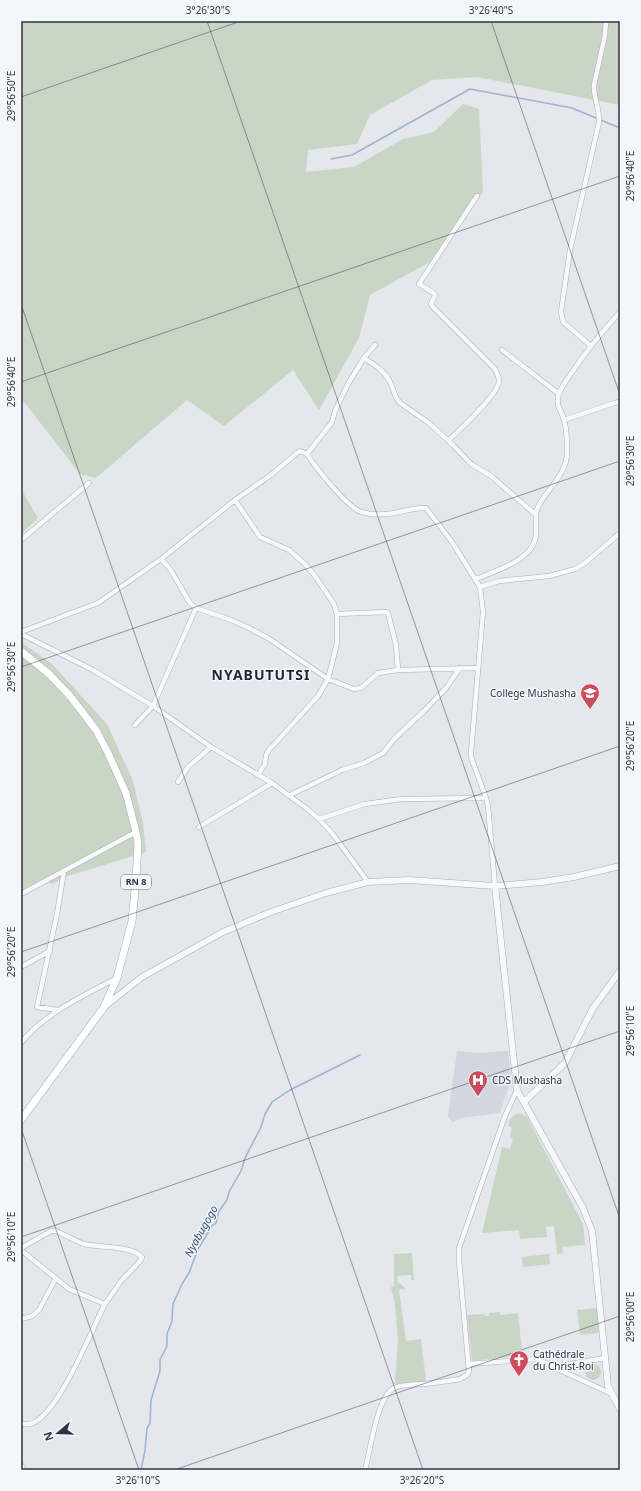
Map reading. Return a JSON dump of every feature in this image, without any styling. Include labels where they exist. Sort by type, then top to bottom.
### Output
[{"type":"main road","name":"RN 8","points":[[21,651],[49,674],[70,696],[96,730],[126,793],[138,843],[132,921],[117,978],[104,1007],[21,1120]]},
{"type":"street","points":[[591,346],[563,322],[561,319],[561,312],[570,250],[599,122],[600,115],[593,89],[605,35],[606,21]]},
{"type":"street","points":[[449,440],[494,394],[499,383],[499,379],[495,369],[432,306],[435,296],[434,293],[419,284],[477,196]]},
{"type":"street","points":[[476,579],[505,567],[522,557],[535,542],[535,514],[540,503],[566,464],[567,452],[564,420],[557,402],[559,394],[563,385],[591,346],[620,312]]},
{"type":"street","points":[[307,454],[332,422],[335,411],[348,384],[364,358],[375,345]]},
{"type":"street","points":[[502,350],[559,394]]},
{"type":"street","points":[[364,358],[383,372],[390,382],[396,398],[400,403],[429,423],[449,440],[471,464],[491,476],[535,514]]},
{"type":"street","points":[[564,420],[620,402]]},
{"type":"street","points":[[21,633],[98,604],[161,559],[300,451],[307,454],[334,488],[356,509],[371,514],[386,514],[426,508],[452,542],[480,587],[483,612],[471,752],[486,798],[517,1090],[583,1208],[592,1231],[608,1386],[620,1409]]},
{"type":"street","points":[[21,540],[89,483]]},
{"type":"street","points":[[235,500],[260,537],[289,550],[305,564],[334,604],[337,614],[338,643],[328,679],[318,696],[269,750],[266,755],[265,764],[258,775]]},
{"type":"street","points":[[480,587],[499,582],[549,576],[567,572],[585,563],[620,533]]},
{"type":"street","points":[[161,559],[170,569],[190,603],[196,608],[232,620],[268,638],[328,679],[354,689],[361,688],[378,673],[398,670],[478,668]]},
{"type":"street","points":[[135,725],[153,706],[196,608]]},
{"type":"street","points":[[337,614],[388,613],[396,645],[398,670]]},
{"type":"street","points":[[21,633],[93,670],[153,706],[211,746],[290,795],[319,819],[332,833],[368,882]]},
{"type":"street","points":[[290,795],[342,770],[364,763],[383,753],[394,738],[424,711],[446,688],[460,668]]},
{"type":"street","points":[[178,782],[188,767],[211,746]]},
{"type":"street","points":[[200,827],[272,783]]},
{"type":"street","points":[[319,819],[359,806],[402,799],[486,798]]},
{"type":"street","points":[[21,894],[136,832]]},
{"type":"street","points":[[104,1007],[142,976],[223,932],[271,912],[326,893],[368,882],[409,880],[495,886],[542,882],[574,877],[620,866]]},
{"type":"street","points":[[58,1010],[38,1007],[50,951],[64,871]]},
{"type":"street","points":[[21,967],[50,951]]},
{"type":"street","points":[[524,1102],[565,1063],[593,1008],[620,971]]},
{"type":"street","points":[[21,1043],[26,1036],[58,1010],[117,978]]},
{"type":"street","points":[[365,1470],[377,1417],[385,1396],[393,1388],[460,1379],[467,1375],[469,1371],[459,1248],[505,1116],[517,1090]]},
{"type":"street","points":[[21,1423],[28,1424],[37,1420],[59,1397],[72,1375],[91,1335],[97,1318],[105,1304],[121,1281],[142,1258],[140,1255],[133,1252],[108,1246],[85,1244],[56,1230],[51,1231],[21,1249],[69,1289],[105,1304]]},
{"type":"street","points":[[21,1319],[32,1316],[39,1310],[56,1278]]},
{"type":"street","points":[[553,1367],[605,1358]]},
{"type":"street","points":[[468,1364],[535,1359],[612,1394]]},
{"type":"street","points":[[21,1465],[24,1470]]},
{"type":"shaded area","name":"CDS Mushasha","points":[[457,1051],[480,1053],[508,1051],[511,1080],[500,1113],[461,1118],[453,1122],[448,1117]]},
{"type":"green space","points":[[21,21],[620,21],[620,105],[477,77],[432,80],[370,115],[357,144],[308,150],[306,172],[354,167],[403,139],[434,132],[463,104],[479,109],[483,192],[439,257],[370,295],[359,338],[319,410],[293,370],[224,426],[187,400],[96,478],[80,474],[21,398]]},
{"type":"green space","points":[[21,489],[38,518],[21,534]]},
{"type":"green space","points":[[21,642],[52,664],[107,724],[133,781],[143,823],[146,852],[65,877],[52,884],[41,880],[21,891]]},
{"type":"green space","points":[[516,1114],[521,1114],[527,1117],[583,1224],[585,1245],[562,1247],[563,1253],[557,1254],[554,1226],[546,1227],[547,1237],[520,1239],[519,1230],[482,1233],[502,1147],[510,1149],[513,1138],[510,1137],[512,1127],[508,1126],[510,1119]]},
{"type":"green space","points":[[412,1253],[414,1280],[411,1280],[411,1275],[397,1276],[398,1282],[406,1289],[399,1290],[406,1341],[421,1339],[426,1381],[393,1384],[395,1382],[398,1341],[395,1305],[391,1287],[394,1286],[394,1254]]},
{"type":"green space","points":[[549,1254],[550,1264],[523,1267],[522,1257]]},
{"type":"green space","points":[[597,1308],[599,1333],[580,1335],[577,1310]]},
{"type":"green space","points":[[500,1312],[500,1315],[518,1313],[522,1351],[514,1352],[514,1356],[472,1361],[467,1315],[484,1314],[485,1316],[489,1316],[489,1313]]},
{"type":"green space","points":[[593,1364],[599,1366],[601,1372],[599,1378],[593,1380],[587,1378],[585,1372],[587,1366]]},
{"type":"waterway","points":[[331,159],[352,155],[470,89],[572,108],[620,128]]},
{"type":"waterway","name":"Nyabugogo","points":[[141,1470],[147,1428],[150,1423],[151,1400],[160,1371],[160,1360],[167,1346],[167,1334],[172,1321],[173,1304],[189,1273],[198,1249],[212,1226],[216,1223],[219,1211],[227,1200],[229,1192],[241,1171],[245,1158],[261,1127],[265,1114],[272,1102],[290,1090],[360,1055]]},
{"type":"place","name":"College Mushasha","points":[[590,710]]},
{"type":"place","name":"CDS Mushasha","points":[[478,1097]]},
{"type":"place","name":"Cathédrale du Christ-Roi","points":[[519,1377]]},
{"type":"district","name":"NYABUTUTSI","points":[[261,675]]}]
